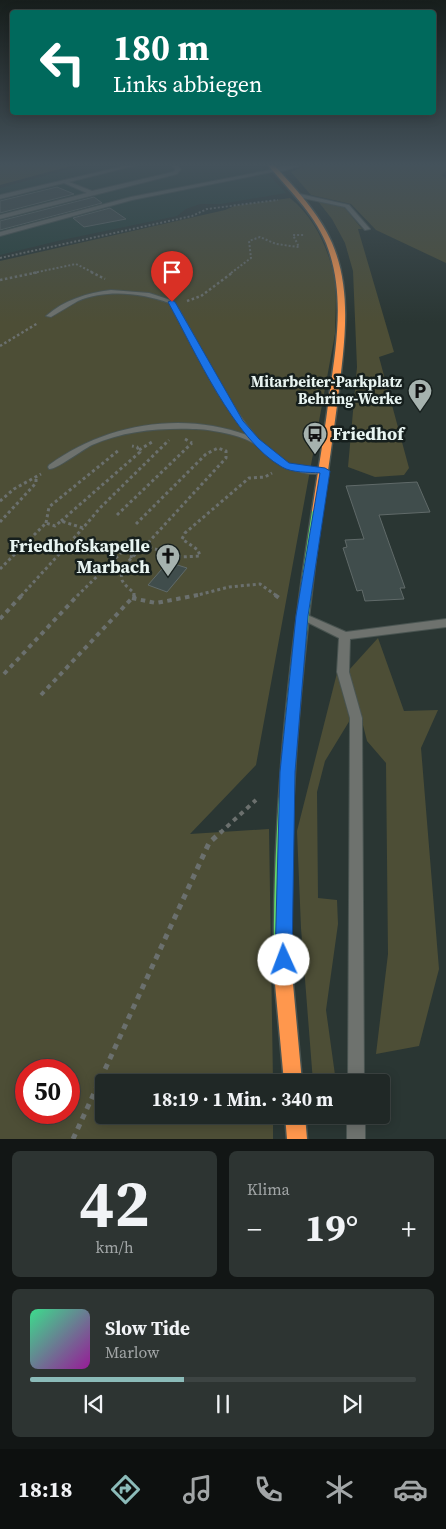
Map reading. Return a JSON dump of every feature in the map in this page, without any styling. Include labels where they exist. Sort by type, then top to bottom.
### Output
[{"type":"main road","points":[[292,1074],[282,942],[288,772],[302,616],[325,471],[338,364],[341,293],[339,274],[326,234],[314,217]]},
{"type":"main road","points":[[296,1124],[297,1139]]},
{"type":"lane","points":[[0,234],[63,217]]},
{"type":"lane","points":[[357,217],[367,229]]},
{"type":"lane","points":[[49,316],[76,300],[91,295],[153,295],[172,302],[240,422],[256,441],[286,466],[325,471]]},
{"type":"lane","points":[[52,467],[100,439],[132,430],[160,426],[219,429],[256,441]]},
{"type":"lane","points":[[302,616],[345,636],[446,623]]},
{"type":"lane","points":[[345,636],[343,672],[356,718],[356,1074]]},
{"type":"lane","points":[[356,1124],[356,1139]]},
{"type":"path","points":[[0,258],[187,217]]},
{"type":"path","points":[[174,306],[201,296],[251,258],[249,241],[260,237],[276,244],[299,247],[293,235],[326,234]]},
{"type":"path","points":[[0,280],[76,264],[135,294]]},
{"type":"path","points":[[0,346],[49,316]]},
{"type":"path","points":[[184,434],[184,437],[192,444]]},
{"type":"path","points":[[0,619],[100,508],[136,472],[160,452],[172,436]]},
{"type":"path","points":[[117,515],[199,439]]},
{"type":"path","points":[[0,569],[46,523],[49,507],[115,451],[126,447],[138,448],[140,452],[62,521],[55,526],[46,523]]},
{"type":"path","points":[[42,695],[135,595],[122,578],[132,558],[226,458],[226,451],[213,447],[136,524]]},
{"type":"path","points":[[145,546],[188,558],[198,558],[200,556],[198,550],[182,539],[185,533],[250,478],[265,477],[286,466]]},
{"type":"path","points":[[0,501],[12,488],[24,484],[52,467]]},
{"type":"path","points":[[0,522],[36,482],[36,476]]},
{"type":"path","points":[[62,521],[83,528]]},
{"type":"path","points":[[4,674],[56,617],[125,549],[132,552],[132,558]]},
{"type":"path","points":[[132,598],[144,603],[198,596],[229,587],[260,584],[302,616]]},
{"type":"path","points":[[73,1139],[209,843],[259,798]]},
{"type":"shaded area","points":[[0,217],[171,217],[62,240],[0,255]]},
{"type":"shaded area","points":[[193,217],[308,217],[318,231],[327,251],[335,278],[335,334],[256,765],[190,834],[269,829],[273,1074],[95,1074],[95,1124],[273,1124],[273,1139],[0,1139],[0,261]]},
{"type":"shaded area","points":[[331,217],[352,217],[362,229],[358,229],[394,352],[379,357],[409,468],[404,475],[375,477],[348,467],[357,367],[353,271],[345,243]]},
{"type":"shaded area","points":[[364,217],[446,217],[446,263],[376,230]]},
{"type":"shaded area","points":[[378,638],[404,711],[438,710],[421,748],[439,969],[419,1046],[376,1054],[388,954],[386,763],[367,741],[349,670]]},
{"type":"shaded area","points":[[337,673],[350,720],[325,761],[317,792],[318,898],[337,900],[338,924],[326,1010],[335,1074],[312,1074],[301,928],[297,831]]},
{"type":"building","points":[[15,217],[49,217],[0,230],[0,221]]},
{"type":"building","points":[[123,217],[126,219],[84,227],[73,218]]},
{"type":"building","points":[[417,482],[430,512],[379,515],[405,588],[400,588],[404,599],[365,601],[362,590],[357,591],[343,548],[347,547],[345,540],[364,539],[346,486]]},
{"type":"building","name":"Friedhofskapelle Marbach","points":[[168,562],[187,568],[167,592],[148,585]]},
{"type":"traffic: fast","points":[[283,973],[282,857],[289,741],[294,683],[317,511]]},
{"type":"traffic: slow","points":[[314,217],[324,232],[335,261],[339,280],[342,318],[339,356],[317,511]]},
{"type":"traffic: slow","points":[[283,973],[292,1074]]},
{"type":"traffic: slow","points":[[296,1124],[297,1139]]},
{"type":"place","name":"Mitarbeiter-Parkplatz Behring-Werke","points":[[420,412]]},
{"type":"place","name":"Friedhof","points":[[315,455]]},
{"type":"place","name":"Friedhofskapelle Marbach","points":[[168,577]]},
{"type":"route","points":[[172,302],[240,422],[256,441],[286,466],[304,470],[325,471],[302,616],[288,772],[282,942],[284,960]]}]
